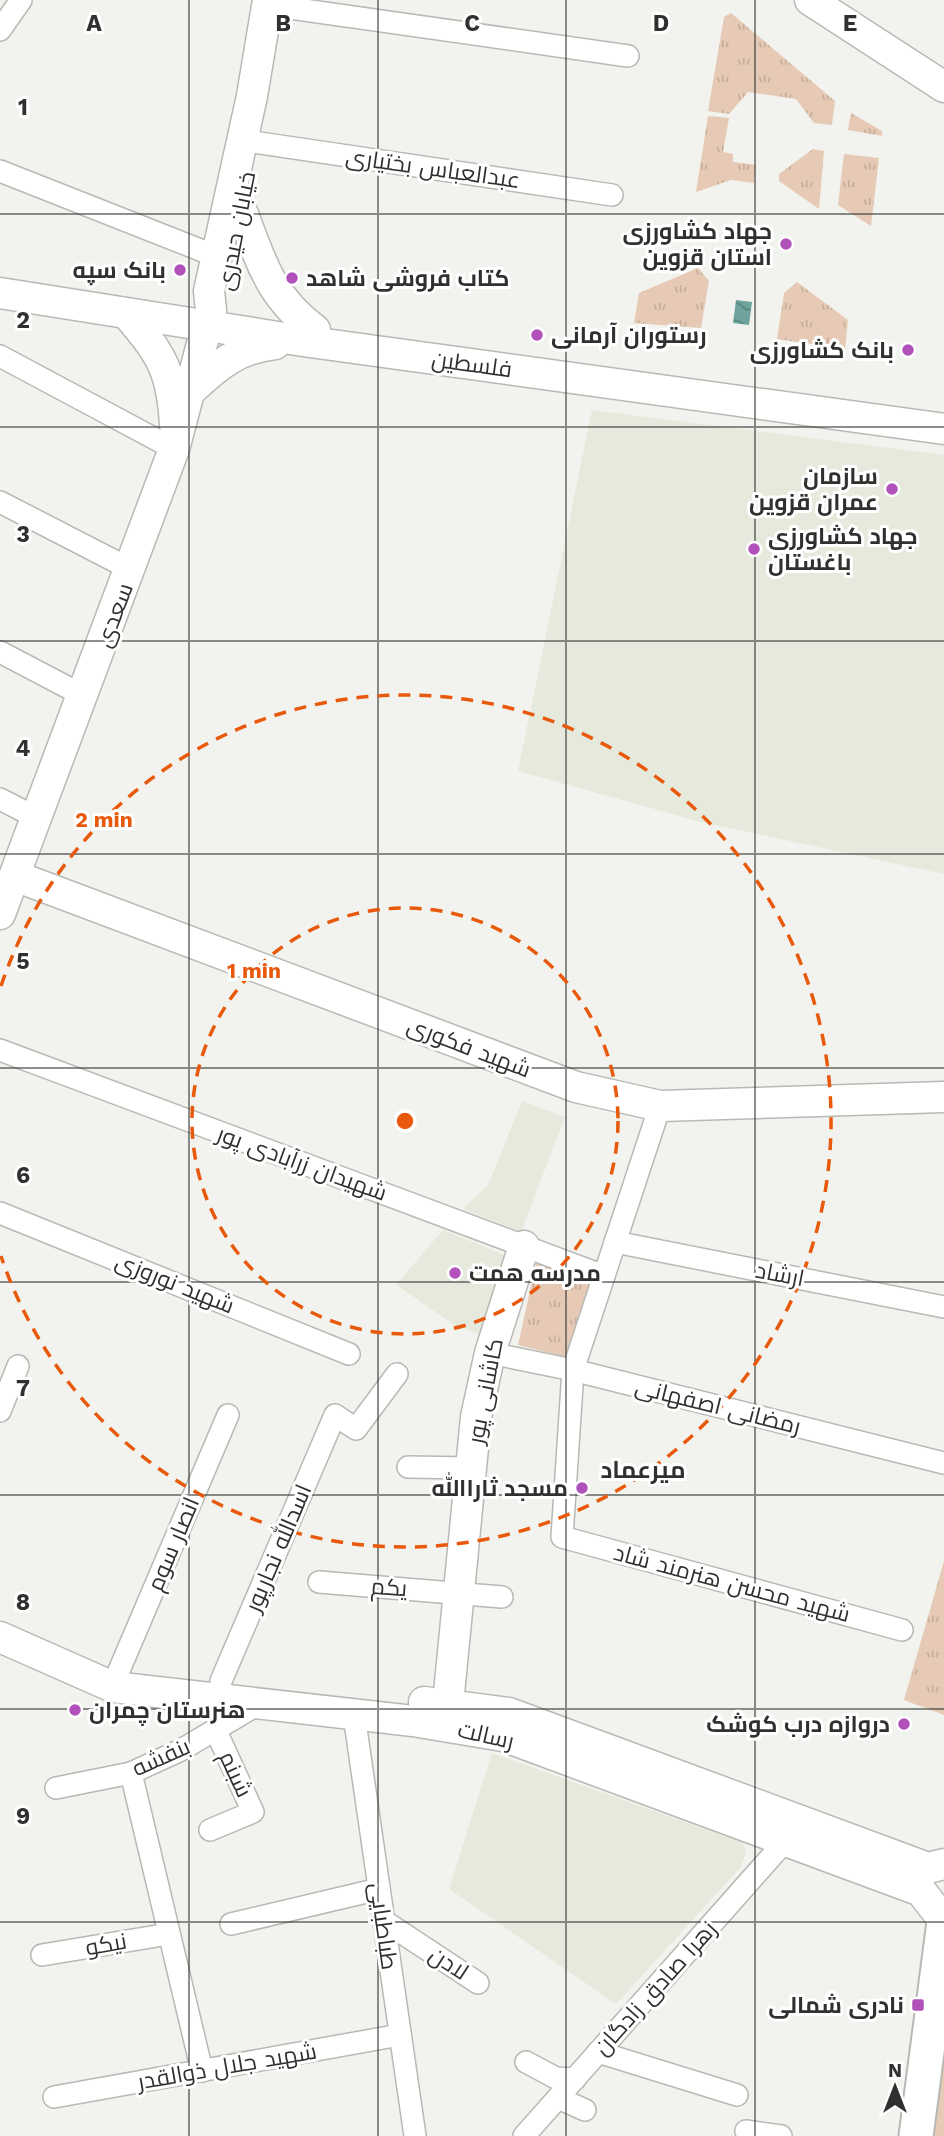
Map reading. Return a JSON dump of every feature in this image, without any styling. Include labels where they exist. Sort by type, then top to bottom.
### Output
[{"type":"main road","points":[[916,2136],[944,1922]]},
{"type":"street","points":[[0,30],[21,0]]},
{"type":"street","points":[[810,0],[944,87]]},
{"type":"street","points":[[274,2],[628,56]]},
{"type":"street","name":"خیابان حیدری","points":[[209,318],[229,296],[274,2]]},
{"type":"street","name":"خیابان حیدری","points":[[209,318],[209,291],[274,2]]},
{"type":"street","name":"عبدالعباس بختیاری","points":[[253,142],[612,195]]},
{"type":"street","points":[[0,171],[218,257]]},
{"type":"street","points":[[190,391],[232,355],[252,346],[309,335],[272,285],[243,214]]},
{"type":"street","name":"فلسطین","points":[[0,279],[309,335],[944,429]]},
{"type":"street","name":"فلسطین","points":[[0,293],[127,314],[209,318]]},
{"type":"street","points":[[0,356],[175,445],[174,403],[165,363],[127,314]]},
{"type":"street","name":"سعدی","points":[[0,914],[132,570],[175,445],[209,318]]},
{"type":"street","name":"فلسطین","points":[[309,335],[944,414]]},
{"type":"street","points":[[0,502],[132,570]]},
{"type":"street","points":[[0,653],[83,696]]},
{"type":"street","points":[[0,799],[37,818]]},
{"type":"street","name":"شهید فکوری","points":[[15,876],[576,1087],[660,1106],[944,1097]]},
{"type":"street","name":"شهیدان زرآبادی پور","points":[[0,1050],[604,1276]]},
{"type":"street","points":[[573,1370],[660,1106]]},
{"type":"street","name":"شهید نوروزی","points":[[0,1213],[349,1354]]},
{"type":"street","name":"ارشاد","points":[[615,1242],[944,1307]]},
{"type":"street","name":"کاشانی پور","points":[[447,1716],[476,1417],[490,1353],[524,1246]]},
{"type":"street","name":"رمضانی اصفهانی","points":[[490,1353],[573,1370],[944,1463]]},
{"type":"street","points":[[0,1411],[18,1366]]},
{"type":"street","name":"شهید محسن هنرمند شاد","points":[[573,1370],[562,1537],[902,1630]]},
{"type":"street","name":"اسدالله نجارپور","points":[[220,1681],[335,1415],[356,1429],[397,1374]]},
{"type":"street","name":"انصار سوم","points":[[118,1673],[229,1415]]},
{"type":"street","points":[[408,1467],[471,1468]]},
{"type":"street","name":"یکم","points":[[319,1582],[502,1597]]},
{"type":"street","name":"رسالت","points":[[0,1624],[118,1673],[220,1681],[447,1716]]},
{"type":"street","name":"رسالت","points":[[0,1637],[113,1687],[354,1716],[509,1713],[792,1828],[921,1891],[944,1922]]},
{"type":"street","name":"بنفشه","points":[[56,1788],[131,1773],[216,1731],[257,1704]]},
{"type":"street","name":"طباطبایی","points":[[354,1716],[415,2136]]},
{"type":"street","name":"شبنم","points":[[210,1829],[253,1812],[216,1731]]},
{"type":"street","points":[[131,1773],[202,2071]]},
{"type":"street","name":"رسالت","points":[[792,1828],[928,1868],[944,1864]]},
{"type":"street","name":"زهرا صادق زادگان","points":[[524,2136],[792,1828]]},
{"type":"street","points":[[231,1924],[379,1889]]},
{"type":"street","name":"لادن","points":[[384,1920],[478,1983]]},
{"type":"street","name":"نیکو","points":[[42,1955],[169,1934]]},
{"type":"street","name":"شهید جلال ذوالقدر","points":[[54,2097],[400,2035]]},
{"type":"street","points":[[598,2052],[737,2095]]},
{"type":"street","points":[[526,2062],[556,2078],[575,2079]]},
{"type":"street","points":[[558,2098],[585,2110]]},
{"type":"street","points":[[746,2131],[782,2136]]},
{"type":"shaded area","name":"جهاد کشاورزی باغستان","points":[[592,410],[944,455],[944,874],[701,822],[518,771]]},
{"type":"shaded area","points":[[522,1101],[565,1117],[521,1232],[463,1209],[488,1185]]},
{"type":"shaded area","name":"مدرسه همت","points":[[443,1230],[510,1257],[486,1336],[456,1326],[396,1285]]},
{"type":"shaded area","points":[[492,1753],[743,1843],[746,1851],[741,1867],[616,2004],[449,1889]]},
{"type":"green space","points":[[731,13],[835,101],[832,125],[814,123],[796,99],[748,92],[729,114],[708,111],[724,17]]},
{"type":"green space","points":[[851,113],[882,131],[882,136],[848,130]]},
{"type":"green space","points":[[708,116],[729,118],[723,152],[733,154],[733,162],[756,165],[754,183],[731,180],[696,192]]},
{"type":"green space","points":[[813,149],[824,151],[819,209],[779,181],[779,174]]},
{"type":"green space","points":[[844,154],[879,158],[871,226],[838,205]]},
{"type":"green space","points":[[698,268],[709,281],[701,328],[634,323],[639,293]]},
{"type":"green space","points":[[797,282],[848,320],[845,349],[777,339],[784,293]]},
{"type":"green space","points":[[537,1259],[596,1282],[570,1358],[518,1345]]},
{"type":"green space","points":[[944,1561],[944,1715],[904,1700]]},
{"type":"green space","points":[[944,1922],[944,2136],[916,2136]]},
{"type":"water","points":[[736,300],[752,302],[749,325],[733,323]]},
{"type":"place","name":"جهاد کشاورزی استان قزوین","points":[[786,244]]},
{"type":"place","name":"بانک سپه","points":[[180,270]]},
{"type":"place","name":"کتاب فروشی شاهد","points":[[292,278]]},
{"type":"place","name":"رستوران آرمانی","points":[[537,335]]},
{"type":"place","name":"بانک کشاورزی","points":[[908,350]]},
{"type":"place","name":"سازمان عمران قزوین","points":[[892,489]]},
{"type":"place","name":"جهاد کشاورزی باغستان","points":[[754,549]]},
{"type":"place","name":"مدرسه همت","points":[[455,1273]]},
{"type":"place","name":"مسجد ثاراالله","points":[[582,1488]]},
{"type":"place","name":"هنرستان چمران","points":[[75,1710]]},
{"type":"place","name":"دروازه درب کوشک","points":[[904,1724]]},
{"type":"place","name":"نادری شمالی","points":[[918,2005]]},
{"type":"district","name":"میرعماد","points":[[643,1470]]}]
